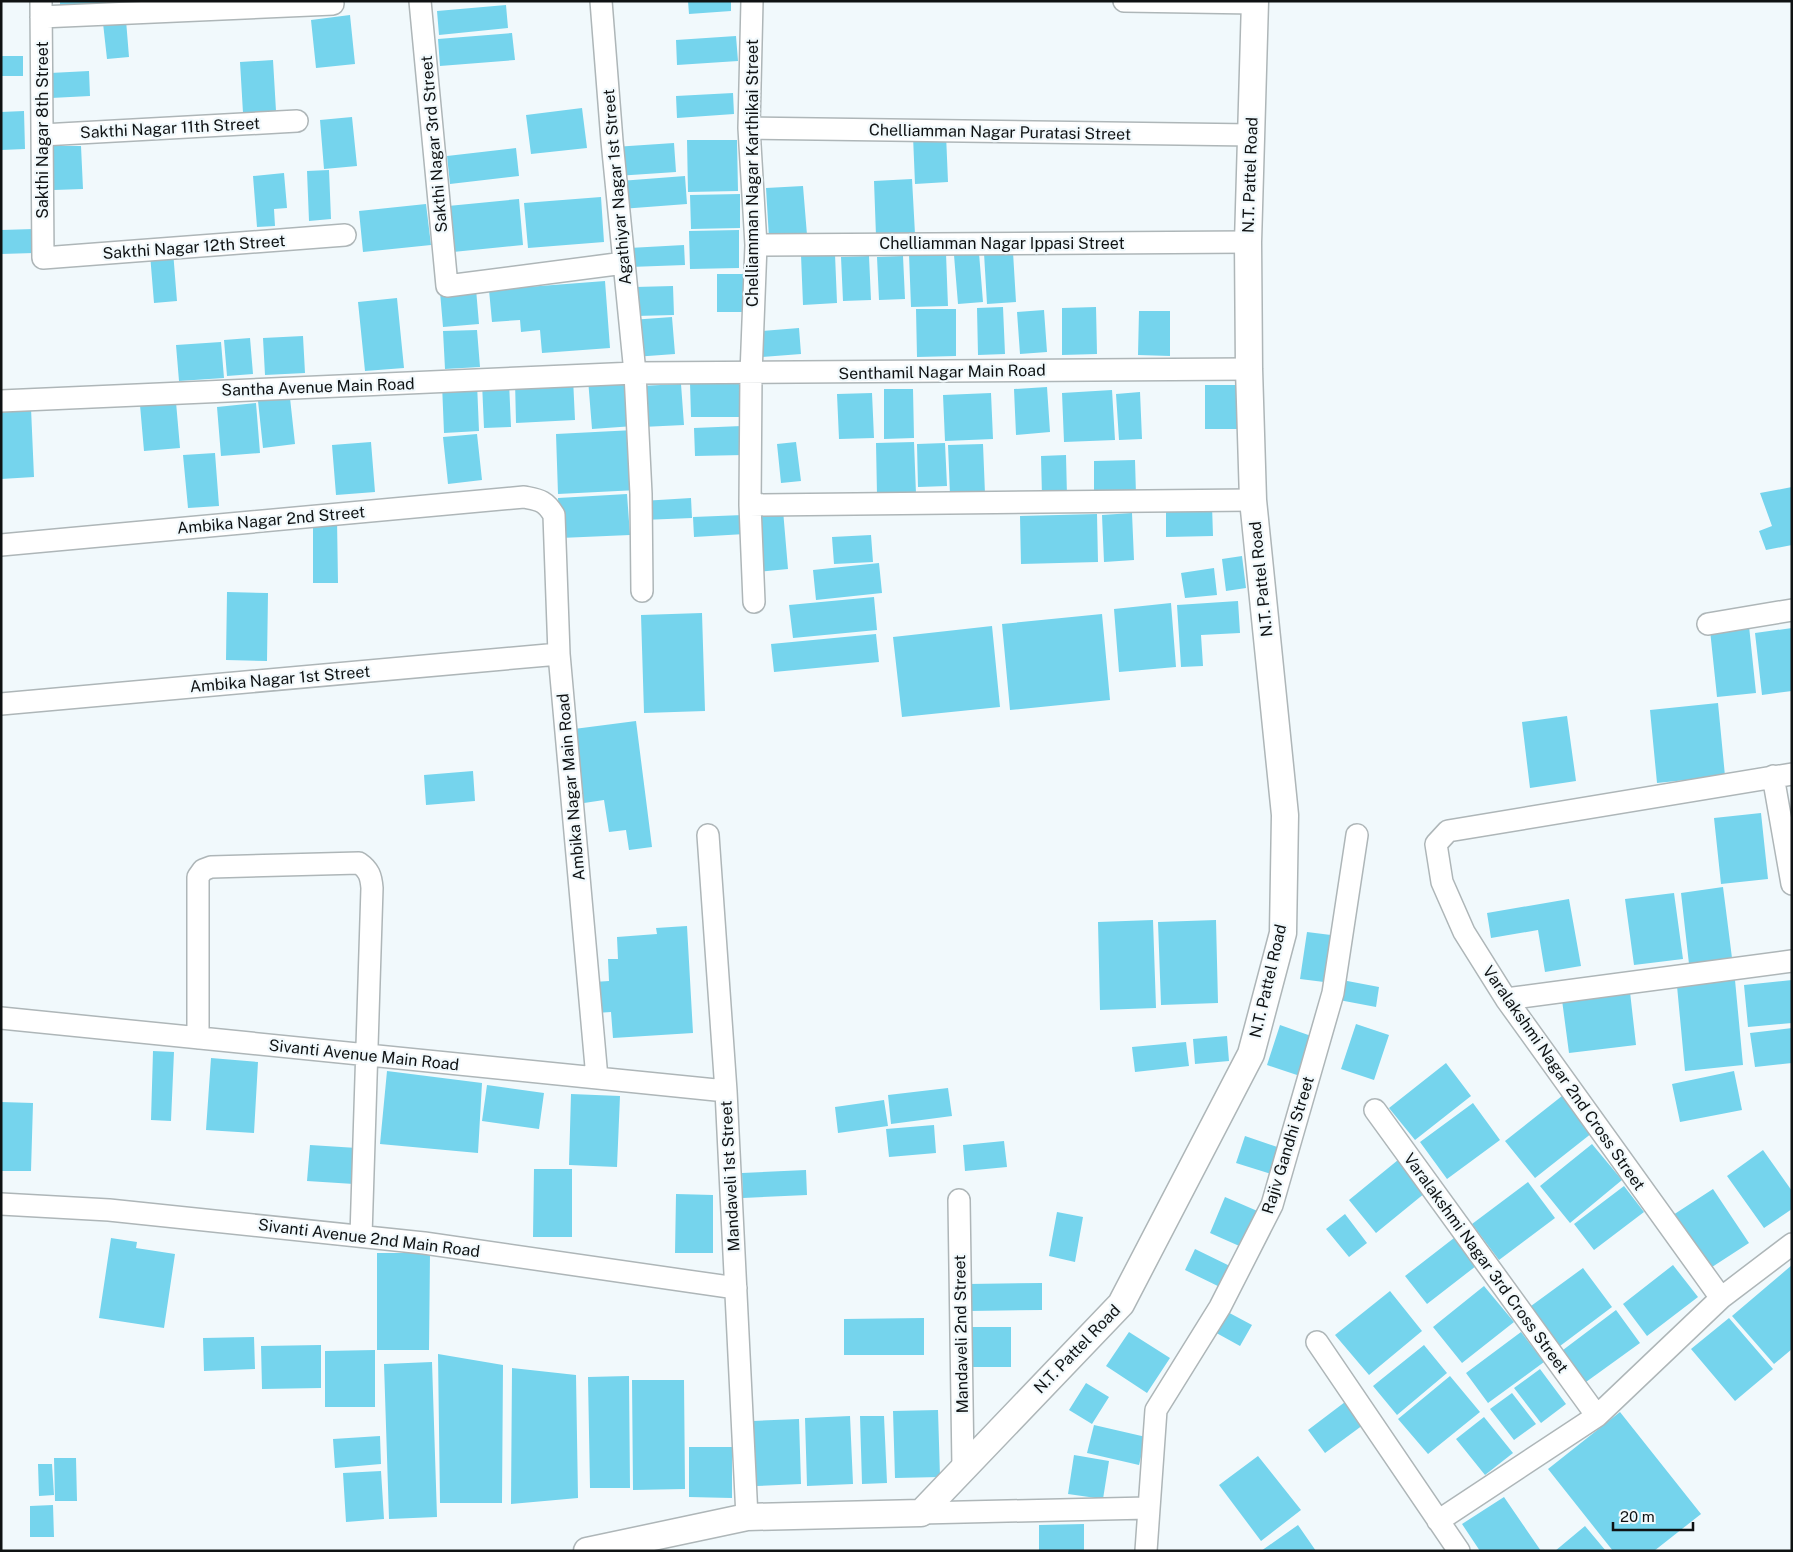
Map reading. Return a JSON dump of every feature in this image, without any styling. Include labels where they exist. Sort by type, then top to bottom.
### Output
[{"type":"street","name":"Sakthi Nagar 3rd Street","points":[[420,1],[447,286],[624,263]]},
{"type":"street","name":"Agathiyar Nagar 1st Street","points":[[601,1],[612,142],[635,374],[641,494],[642,591]]},
{"type":"street","name":"Chelliamman Nagar Karthikai Street","points":[[752,1],[749,128],[756,245],[751,374],[750,505],[754,602]]},
{"type":"street","points":[[1124,1],[1255,2]]},
{"type":"street","name":"N.T. Pattel Road","points":[[921,1513],[1121,1304],[1251,1054],[1283,933],[1285,815],[1253,500],[1249,369],[1248,242],[1255,2]]},
{"type":"street","points":[[41,9],[333,4]]},
{"type":"street","name":"Sakthi Nagar 8th Street","points":[[41,9],[43,258]]},
{"type":"street","name":"Sakthi Nagar 11th Street","points":[[42,135],[297,121]]},
{"type":"street","name":"Chelliamman Nagar Puratasi Street","points":[[749,128],[1252,135]]},
{"type":"street","name":"Sakthi Nagar 12th Street","points":[[43,258],[344,235]]},
{"type":"street","name":"Chelliamman Nagar Ippasi Street","points":[[756,245],[1248,242]]},
{"type":"street","name":"Senthamil Nagar Main Road","points":[[635,374],[1249,369]]},
{"type":"street","name":"Santha Avenue Main Road","points":[[1,401],[635,374]]},
{"type":"street","name":"Ambika Nagar 2nd Street","points":[[1,545],[524,497],[541,500]]},
{"type":"street","name":"Ambika Nagar Main Road","points":[[541,500],[554,515],[560,654],[597,1078]]},
{"type":"street","points":[[750,505],[1253,500]]},
{"type":"street","points":[[1708,624],[1792,610]]},
{"type":"street","name":"Ambika Nagar 1st Street","points":[[1,704],[560,654]]},
{"type":"street","points":[[1782,775],[1792,884]]},
{"type":"street","name":"Varalakshmi Nagar 2nd Cross Street","points":[[1721,1298],[1506,999],[1464,932],[1442,882],[1436,844],[1448,831],[1782,775]]},
{"type":"street","name":"Mandaveli 1st Street","points":[[708,835],[726,1091],[747,1518]]},
{"type":"street","name":"Rajiv Gandhi Street","points":[[1146,1551],[1156,1410],[1220,1307],[1272,1204],[1333,993],[1358,835]]},
{"type":"street","points":[[198,1038],[198,877],[203,870],[211,867],[359,863],[366,867],[370,875],[372,888],[361,1236]]},
{"type":"street","points":[[1506,999],[1792,961]]},
{"type":"street","name":"Sivanti Avenue Main Road","points":[[1,1018],[726,1091]]},
{"type":"street","name":"Varalakshmi Nagar 3rd Cross Street","points":[[1375,1110],[1597,1416]]},
{"type":"street","name":"Mandaveli 2nd Street","points":[[959,1200],[963,1468]]},
{"type":"street","name":"Sivanti Avenue 2nd Main Road","points":[[1,1204],[109,1210],[424,1243],[736,1288]]},
{"type":"street","points":[[1438,1522],[1597,1416],[1721,1298],[1792,1244]]},
{"type":"street","points":[[1317,1342],[1438,1522],[1453,1549]]},
{"type":"street","points":[[586,1551],[747,1518],[1148,1508]]},
{"type":"building","points":[[60,1],[106,1],[106,7],[60,9]]},
{"type":"building","points":[[109,1],[137,1],[137,5],[110,6]]},
{"type":"building","points":[[688,1],[731,1],[731,11],[689,14]]},
{"type":"building","points":[[506,5],[508,28],[439,35],[437,11]]},
{"type":"building","points":[[350,15],[355,64],[316,68],[311,20]]},
{"type":"building","points":[[126,20],[129,57],[107,59],[103,23]]},
{"type":"building","points":[[512,33],[515,60],[440,66],[438,39]]},
{"type":"building","points":[[736,36],[738,61],[677,65],[676,40]]},
{"type":"building","points":[[1,56],[23,56],[23,76],[1,76]]},
{"type":"building","points":[[273,60],[276,111],[243,113],[240,62]]},
{"type":"building","points":[[89,71],[90,96],[51,98],[50,73]]},
{"type":"building","points":[[733,93],[734,114],[677,118],[676,96]]},
{"type":"building","points":[[582,108],[587,148],[531,154],[526,115]]},
{"type":"building","points":[[24,111],[25,149],[1,150],[1,112]]},
{"type":"building","points":[[352,117],[357,166],[324,169],[320,120]]},
{"type":"building","points":[[946,134],[948,182],[915,184],[913,136]]},
{"type":"building","points":[[687,140],[737,140],[738,191],[688,192]]},
{"type":"building","points":[[674,143],[676,172],[616,176],[614,147]]},
{"type":"building","points":[[53,146],[81,146],[83,189],[54,190]]},
{"type":"building","points":[[516,148],[519,176],[450,184],[447,156]]},
{"type":"building","points":[[329,170],[331,219],[309,221],[307,171]]},
{"type":"building","points":[[284,173],[287,208],[274,209],[275,226],[257,227],[253,176]]},
{"type":"building","points":[[685,176],[687,204],[621,209],[620,181]]},
{"type":"building","points":[[912,179],[915,234],[876,236],[874,181]]},
{"type":"building","points":[[803,186],[807,235],[769,238],[766,188]]},
{"type":"building","points":[[740,194],[740,228],[691,229],[690,195]]},
{"type":"building","points":[[601,197],[604,242],[528,248],[524,203]]},
{"type":"building","points":[[519,199],[523,245],[453,252],[448,206]]},
{"type":"building","points":[[426,204],[431,245],[363,252],[359,211]]},
{"type":"building","points":[[34,229],[34,253],[1,254],[1,230]]},
{"type":"building","points":[[739,230],[739,268],[690,269],[689,231]]},
{"type":"building","points":[[684,245],[685,265],[630,267],[629,248]]},
{"type":"building","points":[[173,251],[177,301],[154,303],[150,254]]},
{"type":"building","points":[[1013,252],[1016,302],[987,304],[984,253]]},
{"type":"building","points":[[946,253],[948,306],[911,307],[909,254]]},
{"type":"building","points":[[979,253],[983,302],[958,304],[954,255]]},
{"type":"building","points":[[835,254],[837,303],[803,305],[801,255]]},
{"type":"building","points":[[869,256],[871,300],[843,301],[841,257]]},
{"type":"building","points":[[903,256],[905,299],[879,300],[877,257]]},
{"type":"building","points":[[717,274],[743,274],[743,312],[717,312]]},
{"type":"building","points":[[605,281],[610,348],[542,353],[540,330],[521,332],[520,320],[492,322],[489,290]]},
{"type":"building","points":[[673,286],[674,315],[636,316],[635,287]]},
{"type":"building","points":[[476,289],[479,324],[443,327],[440,292]]},
{"type":"building","points":[[397,298],[404,368],[365,371],[358,302]]},
{"type":"building","points":[[1003,307],[1005,354],[978,355],[977,308]]},
{"type":"building","points":[[1096,307],[1097,354],[1062,355],[1062,308]]},
{"type":"building","points":[[916,309],[956,309],[956,356],[917,357]]},
{"type":"building","points":[[1044,310],[1047,352],[1020,354],[1017,312]]},
{"type":"building","points":[[1139,311],[1170,311],[1170,356],[1138,355]]},
{"type":"building","points":[[672,317],[675,354],[634,357],[631,320]]},
{"type":"building","points":[[799,328],[801,354],[762,357],[761,331]]},
{"type":"building","points":[[477,330],[480,367],[445,369],[443,331]]},
{"type":"building","points":[[303,336],[305,373],[265,375],[263,338]]},
{"type":"building","points":[[250,338],[253,374],[227,376],[224,340]]},
{"type":"building","points":[[221,342],[224,378],[179,381],[176,345]]},
{"type":"building","points":[[630,376],[634,426],[592,429],[588,379]]},
{"type":"building","points":[[573,378],[575,420],[516,423],[515,381]]},
{"type":"building","points":[[509,382],[511,427],[484,428],[482,383]]},
{"type":"building","points":[[477,383],[479,431],[444,433],[442,384]]},
{"type":"building","points":[[690,383],[739,383],[739,417],[691,417]]},
{"type":"building","points":[[681,384],[684,425],[642,427],[640,386]]},
{"type":"building","points":[[1205,385],[1239,385],[1238,429],[1205,429]]},
{"type":"building","points":[[1047,387],[1050,432],[1016,435],[1014,389]]},
{"type":"building","points":[[884,389],[913,389],[914,438],[884,439]]},
{"type":"building","points":[[1112,390],[1115,440],[1064,442],[1062,393]]},
{"type":"building","points":[[1140,392],[1142,439],[1119,440],[1116,394]]},
{"type":"building","points":[[872,393],[874,438],[839,439],[837,394]]},
{"type":"building","points":[[991,393],[993,439],[945,441],[943,395]]},
{"type":"building","points":[[290,398],[295,444],[263,448],[258,401]]},
{"type":"building","points":[[176,402],[180,448],[144,451],[140,405]]},
{"type":"building","points":[[256,403],[260,453],[221,456],[217,407]]},
{"type":"building","points":[[31,408],[34,477],[1,479],[1,410]]},
{"type":"building","points":[[742,426],[743,455],[695,456],[694,428]]},
{"type":"building","points":[[634,430],[638,490],[558,494],[556,434]]},
{"type":"building","points":[[477,434],[482,480],[448,484],[443,437]]},
{"type":"building","points":[[371,442],[375,492],[336,495],[332,445]]},
{"type":"building","points":[[796,442],[801,481],[781,483],[777,444]]},
{"type":"building","points":[[914,442],[916,494],[877,495],[876,443]]},
{"type":"building","points":[[945,443],[947,486],[918,487],[917,444]]},
{"type":"building","points":[[983,444],[985,494],[950,495],[948,445]]},
{"type":"building","points":[[215,453],[219,506],[188,508],[183,455]]},
{"type":"building","points":[[1066,455],[1067,497],[1042,497],[1041,456]]},
{"type":"building","points":[[1135,460],[1136,495],[1094,496],[1094,461]]},
{"type":"building","points":[[1792,487],[1792,545],[1766,550],[1759,531],[1772,526],[1760,493]]},
{"type":"building","points":[[627,494],[630,535],[560,538],[558,498]]},
{"type":"building","points":[[691,498],[692,518],[643,520],[642,501]]},
{"type":"building","points":[[1166,505],[1212,505],[1213,536],[1166,537]]},
{"type":"building","points":[[783,510],[788,569],[758,572],[753,513]]},
{"type":"building","points":[[1132,513],[1134,560],[1104,562],[1102,515]]},
{"type":"building","points":[[1097,514],[1098,562],[1021,564],[1020,516]]},
{"type":"building","points":[[743,515],[745,534],[694,537],[693,517]]},
{"type":"building","points":[[337,519],[338,583],[313,583],[313,520]]},
{"type":"building","points":[[871,535],[873,562],[834,564],[832,537]]},
{"type":"building","points":[[1242,556],[1246,588],[1226,591],[1222,559]]},
{"type":"building","points":[[879,563],[882,593],[816,600],[813,570]]},
{"type":"building","points":[[1214,568],[1217,595],[1185,598],[1181,573]]},
{"type":"building","points":[[227,592],[268,593],[267,661],[226,660]]},
{"type":"building","points":[[874,597],[877,630],[793,638],[789,605]]},
{"type":"building","points":[[1238,601],[1240,633],[1201,635],[1203,666],[1181,667],[1177,605]]},
{"type":"building","points":[[1171,603],[1176,667],[1119,672],[1114,609]]},
{"type":"building","points":[[702,613],[705,711],[644,713],[641,615]]},
{"type":"building","points":[[1102,614],[1110,700],[1010,710],[1002,624]]},
{"type":"building","points":[[992,626],[1000,707],[902,717],[893,637]]},
{"type":"building","points":[[1749,626],[1756,693],[1717,697],[1710,630]]},
{"type":"building","points":[[1792,628],[1792,691],[1762,695],[1755,633]]},
{"type":"building","points":[[876,634],[879,662],[774,672],[771,644]]},
{"type":"building","points":[[1718,703],[1725,776],[1657,783],[1650,710]]},
{"type":"building","points":[[1567,716],[1576,781],[1530,788],[1522,722]]},
{"type":"building","points":[[636,721],[652,847],[629,850],[626,830],[609,832],[604,800],[584,803],[574,729]]},
{"type":"building","points":[[473,771],[475,801],[426,805],[424,775]]},
{"type":"building","points":[[1761,813],[1768,879],[1721,884],[1714,818]]},
{"type":"building","points":[[1723,887],[1732,958],[1689,964],[1681,893]]},
{"type":"building","points":[[1674,893],[1683,959],[1634,965],[1625,899]]},
{"type":"building","points":[[1569,899],[1581,966],[1545,972],[1538,930],[1491,938],[1487,913]]},
{"type":"building","points":[[1153,920],[1156,1008],[1100,1010],[1098,922]]},
{"type":"building","points":[[1216,920],[1218,1003],[1161,1005],[1158,922]]},
{"type":"building","points":[[687,926],[693,1033],[613,1038],[611,1012],[596,1013],[594,982],[609,981],[608,959],[618,959],[617,937],[657,934],[656,928]]},
{"type":"building","points":[[1307,932],[1339,936],[1332,983],[1300,979]]},
{"type":"building","points":[[1342,980],[1379,987],[1376,1007],[1339,1000]]},
{"type":"building","points":[[1735,980],[1743,1065],[1685,1071],[1677,986]]},
{"type":"building","points":[[1792,980],[1792,1023],[1748,1027],[1744,985]]},
{"type":"building","points":[[1630,992],[1636,1045],[1569,1053],[1562,1000]]},
{"type":"building","points":[[1356,1024],[1389,1035],[1374,1080],[1341,1069]]},
{"type":"building","points":[[1280,1025],[1314,1037],[1300,1076],[1267,1065]]},
{"type":"building","points":[[1792,1028],[1792,1063],[1755,1067],[1750,1033]]},
{"type":"building","points":[[1227,1036],[1229,1061],[1195,1064],[1193,1039]]},
{"type":"building","points":[[1186,1042],[1189,1066],[1135,1072],[1132,1047]]},
{"type":"building","points":[[153,1051],[174,1052],[171,1121],[151,1120]]},
{"type":"building","points":[[211,1058],[258,1062],[254,1133],[206,1130]]},
{"type":"building","points":[[1446,1063],[1471,1096],[1415,1140],[1389,1108]]},
{"type":"building","points":[[387,1071],[482,1083],[478,1153],[380,1144]]},
{"type":"building","points":[[1734,1071],[1742,1110],[1680,1122],[1672,1084]]},
{"type":"building","points":[[487,1085],[544,1093],[539,1129],[482,1121]]},
{"type":"building","points":[[948,1088],[952,1116],[891,1124],[888,1095]]},
{"type":"building","points":[[571,1094],[620,1096],[617,1167],[569,1165]]},
{"type":"building","points":[[1562,1096],[1592,1133],[1535,1178],[1505,1141]]},
{"type":"building","points":[[884,1100],[888,1126],[838,1133],[835,1107]]},
{"type":"building","points":[[1,1102],[33,1103],[31,1171],[1,1171]]},
{"type":"building","points":[[1473,1103],[1500,1140],[1447,1179],[1420,1142]]},
{"type":"building","points":[[934,1125],[936,1153],[889,1157],[886,1129]]},
{"type":"building","points":[[1245,1136],[1283,1149],[1274,1175],[1236,1163]]},
{"type":"building","points":[[1004,1141],[1007,1167],[965,1171],[963,1145]]},
{"type":"building","points":[[1592,1144],[1622,1180],[1570,1223],[1540,1186]]},
{"type":"building","points":[[310,1145],[357,1148],[354,1184],[307,1181]]},
{"type":"building","points":[[1763,1150],[1792,1191],[1792,1209],[1764,1228],[1727,1176]]},
{"type":"building","points":[[1398,1160],[1425,1193],[1376,1233],[1349,1200]]},
{"type":"building","points":[[534,1169],[572,1169],[572,1237],[533,1237]]},
{"type":"building","points":[[806,1170],[807,1195],[743,1198],[742,1173]]},
{"type":"building","points":[[1528,1182],[1555,1218],[1499,1260],[1472,1224]]},
{"type":"building","points":[[1624,1186],[1644,1212],[1594,1250],[1574,1224]]},
{"type":"building","points":[[1713,1189],[1749,1243],[1709,1269],[1673,1215]]},
{"type":"building","points":[[676,1194],[713,1195],[713,1253],[675,1253]]},
{"type":"building","points":[[1225,1197],[1262,1213],[1246,1249],[1210,1233]]},
{"type":"building","points":[[1057,1212],[1083,1217],[1075,1262],[1049,1256]]},
{"type":"building","points":[[1345,1214],[1367,1243],[1349,1257],[1326,1229]]},
{"type":"building","points":[[111,1238],[137,1242],[136,1248],[175,1254],[164,1328],[99,1318]]},
{"type":"building","points":[[1454,1238],[1476,1266],[1427,1304],[1405,1276]]},
{"type":"building","points":[[1195,1249],[1236,1269],[1226,1290],[1185,1270]]},
{"type":"building","points":[[377,1253],[430,1253],[429,1350],[377,1350]]},
{"type":"building","points":[[1673,1265],[1698,1297],[1647,1336],[1623,1304]]},
{"type":"building","points":[[1792,1265],[1792,1349],[1774,1364],[1732,1316]]},
{"type":"building","points":[[1583,1268],[1612,1307],[1560,1346],[1531,1306]]},
{"type":"building","points":[[1042,1283],[1042,1310],[969,1311],[968,1284]]},
{"type":"building","points":[[1484,1286],[1514,1322],[1462,1363],[1433,1327]]},
{"type":"building","points":[[1390,1291],[1422,1331],[1369,1375],[1335,1335]]},
{"type":"building","points":[[1222,1309],[1252,1325],[1240,1346],[1211,1330]]},
{"type":"building","points":[[1616,1310],[1640,1343],[1586,1382],[1563,1350]]},
{"type":"building","points":[[924,1318],[924,1355],[844,1355],[844,1319]]},
{"type":"building","points":[[1729,1318],[1773,1369],[1735,1401],[1691,1349]]},
{"type":"building","points":[[962,1327],[1011,1327],[1011,1367],[962,1367]]},
{"type":"building","points":[[1129,1332],[1170,1358],[1147,1393],[1106,1366]]},
{"type":"building","points":[[1521,1332],[1544,1362],[1488,1403],[1466,1373]]},
{"type":"building","points":[[254,1337],[255,1369],[204,1371],[203,1338]]},
{"type":"building","points":[[321,1345],[321,1388],[262,1389],[261,1346]]},
{"type":"building","points":[[1424,1345],[1447,1373],[1397,1415],[1373,1386]]},
{"type":"building","points":[[375,1350],[375,1407],[325,1407],[325,1351]]},
{"type":"building","points":[[438,1354],[503,1365],[502,1503],[440,1503]]},
{"type":"building","points":[[432,1362],[437,1517],[389,1519],[384,1364]]},
{"type":"building","points":[[512,1368],[576,1375],[578,1498],[511,1504]]},
{"type":"building","points":[[1540,1369],[1566,1404],[1541,1423],[1514,1388]]},
{"type":"building","points":[[629,1376],[630,1488],[590,1488],[588,1377]]},
{"type":"building","points":[[1450,1376],[1480,1412],[1428,1454],[1398,1419]]},
{"type":"building","points":[[632,1380],[684,1380],[685,1489],[633,1490]]},
{"type":"building","points":[[1086,1383],[1109,1397],[1092,1424],[1069,1410]]},
{"type":"building","points":[[1512,1393],[1536,1424],[1514,1440],[1490,1409]]},
{"type":"building","points":[[1345,1402],[1363,1425],[1325,1453],[1308,1430]]},
{"type":"building","points":[[938,1410],[940,1477],[895,1478],[893,1411]]},
{"type":"building","points":[[1620,1412],[1701,1514],[1654,1551],[1613,1551],[1548,1469]]},
{"type":"building","points":[[850,1416],[853,1484],[807,1486],[805,1418]]},
{"type":"building","points":[[860,1416],[884,1416],[887,1483],[862,1484]]},
{"type":"building","points":[[1484,1417],[1513,1453],[1485,1475],[1456,1439]]},
{"type":"building","points":[[799,1419],[801,1484],[756,1486],[753,1421]]},
{"type":"building","points":[[1094,1425],[1146,1437],[1139,1465],[1087,1453]]},
{"type":"building","points":[[380,1436],[381,1464],[335,1468],[333,1439]]},
{"type":"building","points":[[689,1447],[732,1447],[732,1498],[689,1497]]},
{"type":"building","points":[[1074,1455],[1109,1461],[1103,1499],[1068,1494]]},
{"type":"building","points":[[1258,1456],[1301,1510],[1261,1541],[1219,1485]]},
{"type":"building","points":[[54,1458],[76,1458],[77,1501],[55,1501]]},
{"type":"building","points":[[38,1464],[52,1464],[54,1495],[39,1496]]},
{"type":"building","points":[[381,1471],[384,1519],[346,1522],[343,1473]]},
{"type":"building","points":[[1504,1497],[1541,1551],[1480,1551],[1462,1524]]},
{"type":"building","points":[[53,1505],[54,1537],[30,1537],[30,1506]]},
{"type":"building","points":[[1084,1524],[1084,1551],[1039,1551],[1039,1525]]},
{"type":"building","points":[[1298,1525],[1316,1551],[1261,1551]]},
{"type":"building","points":[[1585,1526],[1606,1551],[1555,1551]]}]
